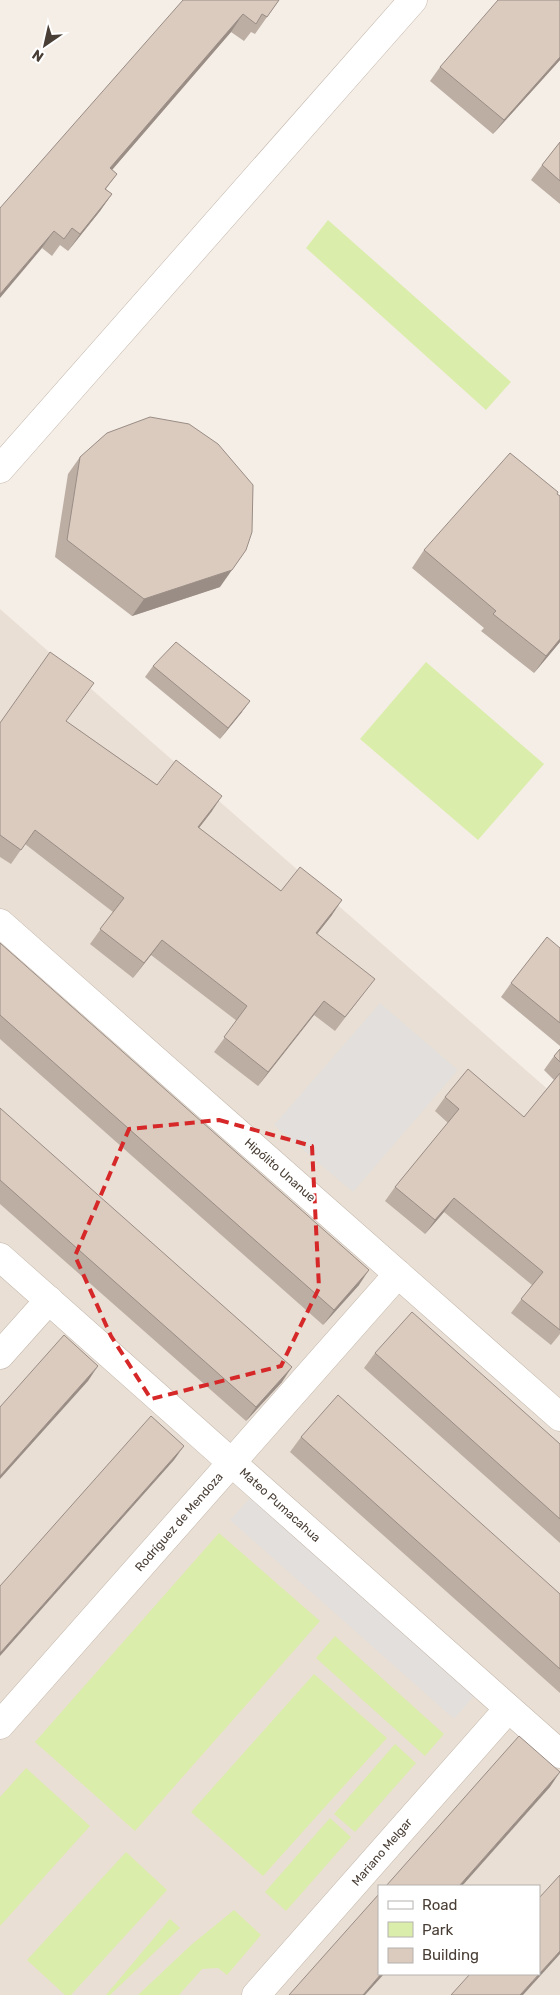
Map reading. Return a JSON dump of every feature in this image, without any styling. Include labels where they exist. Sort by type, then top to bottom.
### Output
[{"type":"street","points":[[0,469],[413,0]]},
{"type":"street","name":"Hipólito Unanue","points":[[0,923],[560,1417]]},
{"type":"street","name":"Mateo Pumacahua","points":[[0,1257],[560,1754]]},
{"type":"street","name":"Rodríguez de Mendoza","points":[[0,1725],[398,1274]]},
{"type":"street","points":[[0,1355],[49,1300]]},
{"type":"street","name":"Mariano Melgar","points":[[256,1995],[508,1709]]},
{"type":"highlighted area","points":[[219,1120],[312,1146],[319,1288],[281,1366],[151,1399],[111,1336],[75,1256],[129,1129]]},
{"type":"shaded area","points":[[0,609],[560,1100],[560,1995],[0,1995]]},
{"type":"shaded area","points":[[380,1003],[458,1070],[353,1192],[274,1125]]},
{"type":"shaded area","points":[[250,1498],[474,1696],[454,1719],[230,1520]]},
{"type":"green space","points":[[328,220],[511,382],[486,410],[306,248]]},
{"type":"green space","points":[[426,662],[544,764],[478,840],[360,739]]},
{"type":"green space","points":[[219,1533],[320,1621],[135,1831],[35,1742]]},
{"type":"green space","points":[[335,1636],[444,1734],[425,1756],[316,1658]]},
{"type":"green space","points":[[314,1674],[387,1738],[263,1876],[191,1812]]},
{"type":"green space","points":[[395,1744],[416,1763],[355,1832],[334,1814]]},
{"type":"green space","points":[[26,1768],[90,1826],[0,1926],[0,1797]]},
{"type":"green space","points":[[330,1818],[351,1837],[286,1911],[265,1892]]},
{"type":"green space","points":[[126,1852],[167,1890],[71,1995],[65,1995],[27,1960]]},
{"type":"green space","points":[[234,1910],[261,1935],[227,1975],[218,1968],[202,1969],[179,1995],[138,1995],[191,1945]]},
{"type":"green space","points":[[170,1919],[180,1928],[110,1995],[106,1995]]},
{"type":"building","points":[[183,0],[279,0],[267,17],[262,14],[256,24],[243,14],[110,168],[117,174],[105,189],[112,194],[80,234],[72,228],[64,239],[54,231],[0,294],[0,208]]},
{"type":"building","points":[[498,0],[560,0],[560,57],[504,120],[440,67]]},
{"type":"building","points":[[560,142],[560,181],[542,165]]},
{"type":"building","points":[[150,417],[189,424],[218,444],[253,485],[252,532],[246,550],[232,570],[144,599],[67,540],[80,457],[107,433]]},
{"type":"building","points":[[510,453],[558,492],[557,494],[560,496],[560,639],[546,656],[493,614],[496,611],[424,550]]},
{"type":"building","points":[[176,642],[250,701],[228,728],[153,666]]},
{"type":"building","points":[[50,652],[94,683],[66,721],[157,785],[176,760],[222,796],[198,827],[281,891],[300,867],[342,900],[316,933],[375,979],[345,1017],[324,1001],[268,1072],[224,1037],[247,1006],[162,940],[144,963],[100,929],[124,898],[35,830],[21,850],[0,835],[0,723]]},
{"type":"building","points":[[547,937],[560,948],[560,1023],[511,983]]},
{"type":"building","points":[[0,943],[369,1270],[334,1310],[0,1015]]},
{"type":"building","points":[[560,1049],[560,1062],[554,1056]]},
{"type":"building","points":[[468,1069],[524,1117],[560,1073],[560,1330],[521,1299],[543,1272],[454,1198],[435,1220],[395,1187],[459,1109],[445,1097]]},
{"type":"building","points":[[0,1108],[292,1367],[256,1407],[0,1180]]},
{"type":"building","points":[[412,1312],[560,1444],[560,1519],[375,1353]]},
{"type":"building","points":[[64,1335],[98,1366],[0,1476],[0,1407]]},
{"type":"building","points":[[338,1395],[560,1594],[560,1669],[301,1437]]},
{"type":"building","points":[[151,1416],[184,1446],[0,1653],[0,1586]]},
{"type":"building","points":[[519,1736],[560,1772],[460,1885],[387,1885]]},
{"type":"building","points":[[560,1875],[560,1951],[540,1973],[540,1897]]},
{"type":"building","points":[[378,1895],[378,1975],[380,1975],[363,1995],[289,1995]]},
{"type":"building","points":[[469,1975],[538,1975],[520,1995],[451,1995]]}]
